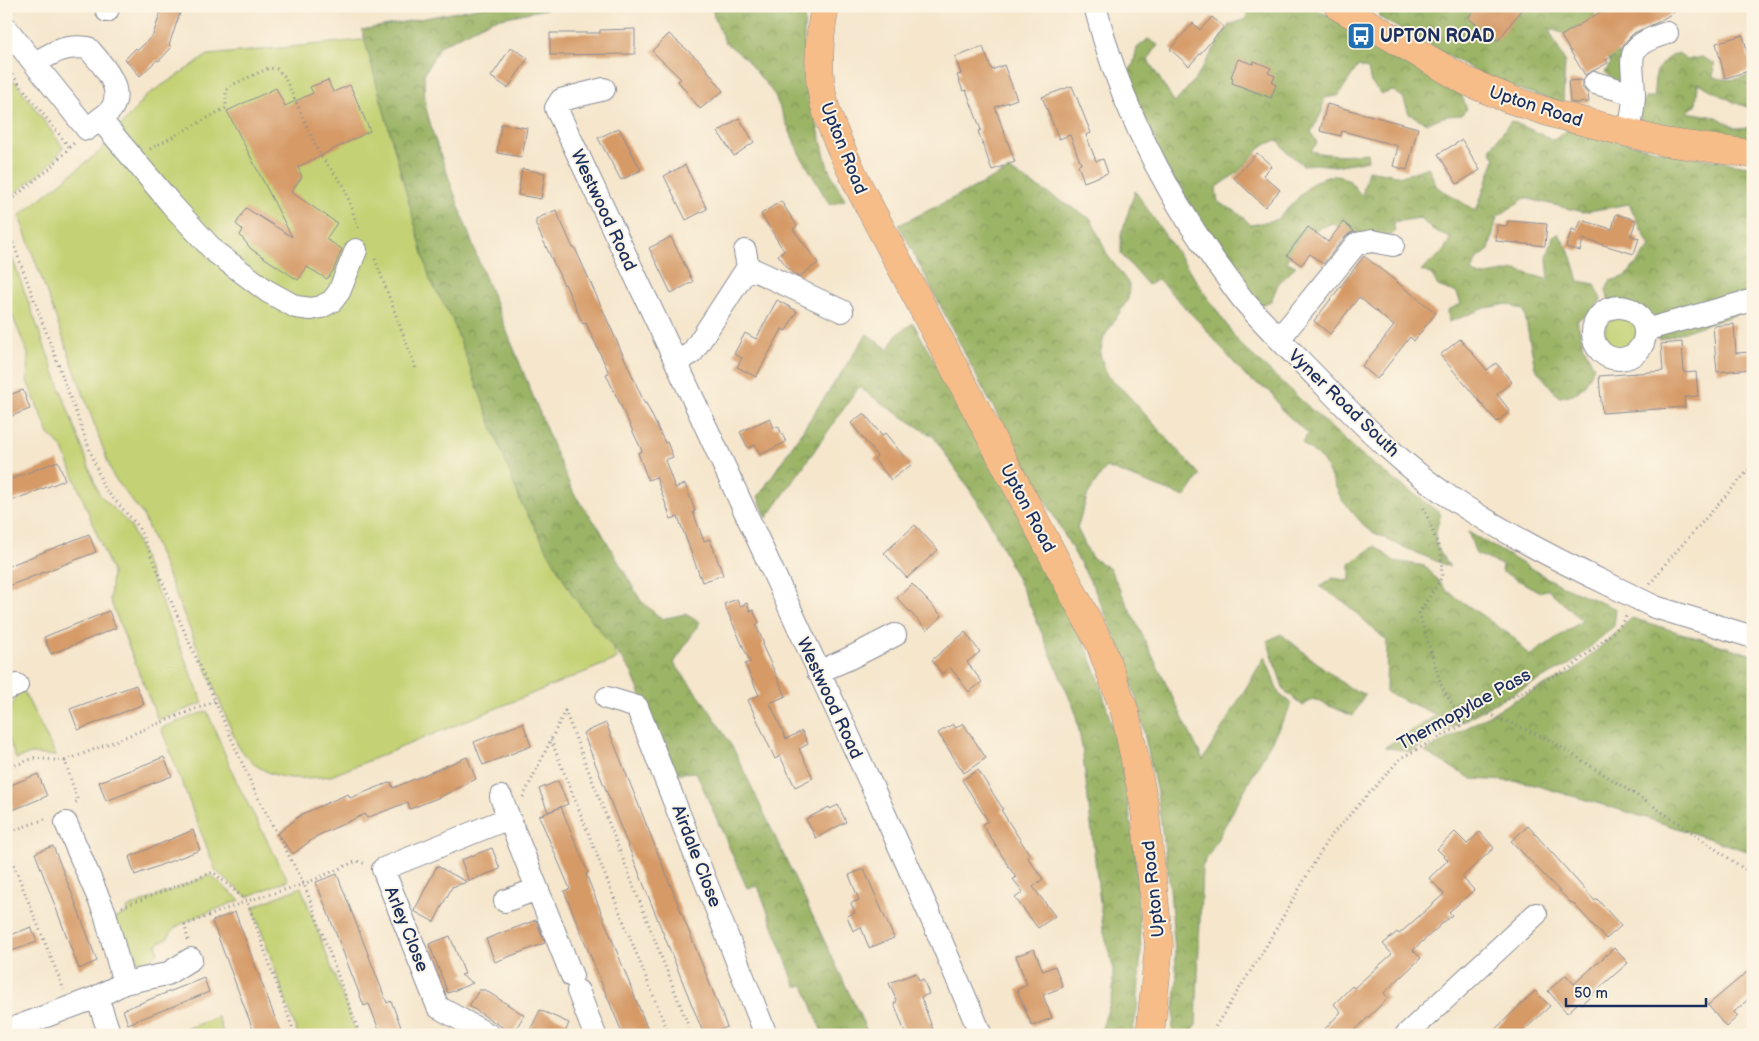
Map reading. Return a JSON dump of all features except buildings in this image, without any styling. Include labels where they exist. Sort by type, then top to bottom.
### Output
[{"type":"main road","name":"Upton Road","points":[[825,6],[818,55],[824,102],[840,144],[861,191],[1100,644],[1125,712],[1144,803],[1159,945],[1150,1035]]},
{"type":"main road","name":"Upton Road","points":[[1338,6],[1370,15],[1474,85],[1509,99],[1554,114],[1664,142],[1753,154]]},
{"type":"street","name":"Vyner Road South","points":[[1095,6],[1123,96],[1153,161],[1196,234],[1244,300],[1279,339],[1348,409],[1408,465],[1450,498],[1554,559],[1610,585],[1652,597],[1753,637]]},
{"type":"street","points":[[6,28],[35,64],[132,158],[215,252],[267,291],[296,307],[311,309],[321,307],[332,301],[339,292],[364,248]]},
{"type":"street","points":[[1628,133],[1634,107],[1630,65],[1635,50],[1640,44],[1650,38],[1667,33]]},
{"type":"street","points":[[35,64],[60,50],[73,46],[88,48],[109,75],[116,93],[112,108],[99,127]]},
{"type":"street","points":[[1595,83],[1634,94]]},
{"type":"street","name":"Westwood Road","points":[[604,89],[561,100],[556,108],[676,362],[934,924],[981,1035]]},
{"type":"street","points":[[1279,339],[1356,244],[1372,241],[1393,245]]},
{"type":"street","points":[[676,362],[692,353],[747,259],[842,311]]},
{"type":"street","points":[[1645,330],[1753,300]]},
{"type":"street","points":[[818,672],[848,660],[895,635]]},
{"type":"street","name":"Airdale Close","points":[[607,698],[638,707],[766,1035]]},
{"type":"street","points":[[501,797],[595,1035]]},
{"type":"street","points":[[64,818],[105,913],[124,984]]},
{"type":"street","name":"Arley Close","points":[[489,1035],[438,1007],[383,869],[510,820]]},
{"type":"street","points":[[505,901],[537,889]]},
{"type":"street","points":[[1406,1035],[1536,914]]},
{"type":"street","points":[[6,1031],[97,997],[124,984],[167,974],[191,959]]},
{"type":"street","points":[[97,997],[110,1035]]},
{"type":"path","points":[[6,67],[70,148]]},
{"type":"path","points":[[132,158],[226,108],[226,91],[230,86],[269,68],[277,69],[284,76],[320,155],[344,186],[364,248],[416,369]]},
{"type":"path","points":[[6,204],[50,168],[70,148],[99,127]]},
{"type":"path","points":[[6,224],[104,488],[138,526],[255,792],[304,884],[360,1035]]},
{"type":"path","points":[[1652,597],[1666,563],[1753,465]]},
{"type":"path","points":[[1421,500],[1441,553],[1442,577],[1419,613],[1442,687],[1464,724]]},
{"type":"path","name":"Thermopylae Pass","points":[[1210,1035],[1265,948],[1328,839],[1401,758],[1484,712],[1572,668],[1619,627],[1631,611]]},
{"type":"path","points":[[6,768],[34,758],[65,761],[215,701]]},
{"type":"path","points":[[510,820],[565,711],[692,1035]]},
{"type":"path","points":[[1484,712],[1550,740],[1655,807],[1753,875]]},
{"type":"path","points":[[551,739],[669,1035]]},
{"type":"path","points":[[6,833],[64,818],[61,809],[78,801],[65,761]]},
{"type":"path","points":[[6,846],[70,1007]]},
{"type":"path","points":[[191,959],[185,925],[247,901],[304,884],[356,861],[383,869]]},
{"type":"path","points":[[105,913],[213,872],[247,901],[295,1035]]},
{"type":"green space","points":[[488,6],[560,6],[492,20],[440,46],[424,74],[425,104],[433,134],[477,257],[574,494],[599,528],[641,601],[662,619],[685,614],[700,622],[674,663],[708,708],[734,750],[869,1035],[823,1035],[804,985],[796,987],[758,886],[747,888],[696,772],[680,773],[670,768],[631,671],[573,596],[521,503],[451,317],[430,280],[362,30]]},
{"type":"green space","points":[[712,6],[805,6],[803,68],[828,168],[845,200],[830,205],[799,153],[774,94],[745,58],[725,42],[714,17]]},
{"type":"green space","points":[[1248,6],[1312,6],[1405,62],[1457,85],[1467,109],[1461,115],[1446,116],[1427,123],[1409,114],[1403,97],[1393,91],[1382,94],[1371,83],[1368,69],[1358,66],[1338,96],[1324,98],[1322,112],[1311,132],[1317,143],[1311,151],[1338,155],[1367,153],[1368,160],[1335,166],[1303,165],[1287,152],[1279,141],[1264,144],[1238,172],[1216,188],[1218,202],[1237,212],[1251,225],[1278,219],[1313,182],[1333,175],[1348,179],[1362,196],[1368,170],[1402,176],[1428,167],[1437,187],[1476,211],[1495,159],[1490,149],[1511,121],[1554,140],[1568,129],[1661,151],[1753,167],[1753,309],[1659,340],[1643,320],[1631,309],[1617,302],[1609,302],[1606,290],[1610,281],[1626,276],[1650,247],[1629,204],[1583,212],[1525,198],[1497,217],[1489,250],[1476,260],[1472,273],[1481,276],[1516,270],[1549,280],[1547,258],[1553,236],[1559,234],[1572,257],[1579,281],[1595,284],[1601,300],[1592,312],[1577,320],[1584,347],[1594,367],[1582,388],[1573,394],[1559,397],[1535,368],[1524,311],[1508,304],[1485,308],[1449,322],[1448,310],[1461,304],[1457,293],[1438,286],[1432,275],[1421,270],[1443,252],[1451,237],[1433,230],[1420,218],[1393,222],[1395,231],[1388,237],[1351,236],[1333,223],[1310,232],[1294,246],[1290,253],[1287,262],[1296,266],[1278,284],[1271,301],[1258,306],[1145,138],[1119,87],[1133,65],[1137,48],[1148,39],[1158,45],[1148,60],[1175,103],[1196,78],[1229,25],[1246,19]]},
{"type":"green space","points":[[1383,6],[1601,6],[1594,14],[1606,38],[1633,72],[1617,84],[1605,72],[1611,63],[1588,29],[1567,35],[1548,28],[1565,62],[1563,103],[1495,82],[1379,17]]},
{"type":"green space","points":[[382,38],[617,659],[331,776],[291,778],[263,770],[254,764],[238,746],[143,515],[113,476],[19,216],[99,152],[146,96],[208,55]]},
{"type":"green space","points":[[1679,53],[1686,60],[1702,57],[1715,64],[1713,77],[1733,79],[1753,74],[1753,103],[1750,108],[1736,103],[1698,83],[1696,105],[1687,112],[1717,117],[1735,128],[1751,127],[1753,129],[1753,144],[1684,135],[1639,120],[1639,109],[1646,97],[1655,97],[1654,89],[1658,69],[1666,59]]},
{"type":"green space","points":[[15,81],[63,147],[46,168],[6,200],[6,84]]},
{"type":"green space","points":[[1009,170],[1091,219],[1108,256],[1129,284],[1128,299],[1104,337],[1100,354],[1107,376],[1124,391],[1200,475],[1185,497],[1106,467],[1088,494],[1077,528],[1091,557],[1110,569],[1203,760],[1265,656],[1279,694],[1292,704],[1202,867],[1196,1026],[1190,1035],[1172,1035],[1177,979],[1170,888],[1157,794],[1138,704],[1120,649],[1093,586],[983,389],[899,225]]},
{"type":"green space","points":[[1135,191],[1239,343],[1362,456],[1441,514],[1435,537],[1440,553],[1450,567],[1367,529],[1342,500],[1323,461],[1302,443],[1308,434],[1281,409],[1271,392],[1246,377],[1203,326],[1158,279],[1148,285],[1121,254],[1121,235]]},
{"type":"green space","points":[[6,241],[99,494],[130,525],[203,703],[158,720],[110,600],[112,572],[63,449],[49,434],[27,381],[28,354],[6,300]]},
{"type":"green space","points":[[1621,316],[1627,317],[1632,321],[1636,326],[1636,338],[1632,343],[1627,347],[1621,348],[1615,347],[1610,343],[1606,338],[1605,332],[1606,326],[1610,321],[1615,317]]},
{"type":"green space","points":[[913,323],[1049,564],[1076,622],[1098,677],[1121,758],[1135,850],[1141,949],[1137,1010],[1132,1035],[1100,1035],[1113,993],[1113,967],[1103,929],[1082,747],[1075,711],[1028,601],[986,514],[934,437],[859,387],[767,518],[758,497],[867,334],[889,350],[896,335]]},
{"type":"green space","points":[[1468,532],[1556,583],[1616,609],[1614,626],[1572,663],[1439,734],[1411,752],[1385,747],[1437,715],[1386,692],[1387,641],[1343,601],[1320,587],[1333,578],[1350,581],[1350,564],[1375,546],[1394,561],[1425,566],[1447,591],[1513,637],[1529,656],[1582,621],[1548,589],[1540,592],[1501,571],[1502,565],[1476,554]]},
{"type":"green space","points":[[1632,618],[1753,655],[1753,853],[1631,813],[1524,782],[1472,779],[1425,752],[1513,701],[1574,671]]},
{"type":"green space","points":[[1281,634],[1350,689],[1365,694],[1353,716],[1313,699],[1303,706],[1284,690],[1267,641]]},
{"type":"green space","points":[[23,690],[56,756],[31,754],[16,759],[6,732],[6,714],[19,692]]},
{"type":"green space","points":[[207,711],[238,785],[288,880],[247,897],[216,871],[161,728]]},
{"type":"green space","points":[[210,875],[240,900],[191,919],[176,927],[167,938],[157,944],[158,952],[152,958],[141,962],[129,959],[114,919],[128,912],[127,908]]},
{"type":"green space","points":[[301,887],[357,1035],[298,1035],[253,907]]},
{"type":"green space","points":[[218,1017],[223,1032],[216,1035],[168,1035]]},
{"type":"place","name":"UPTON ROAD","points":[[1361,36]]}]
